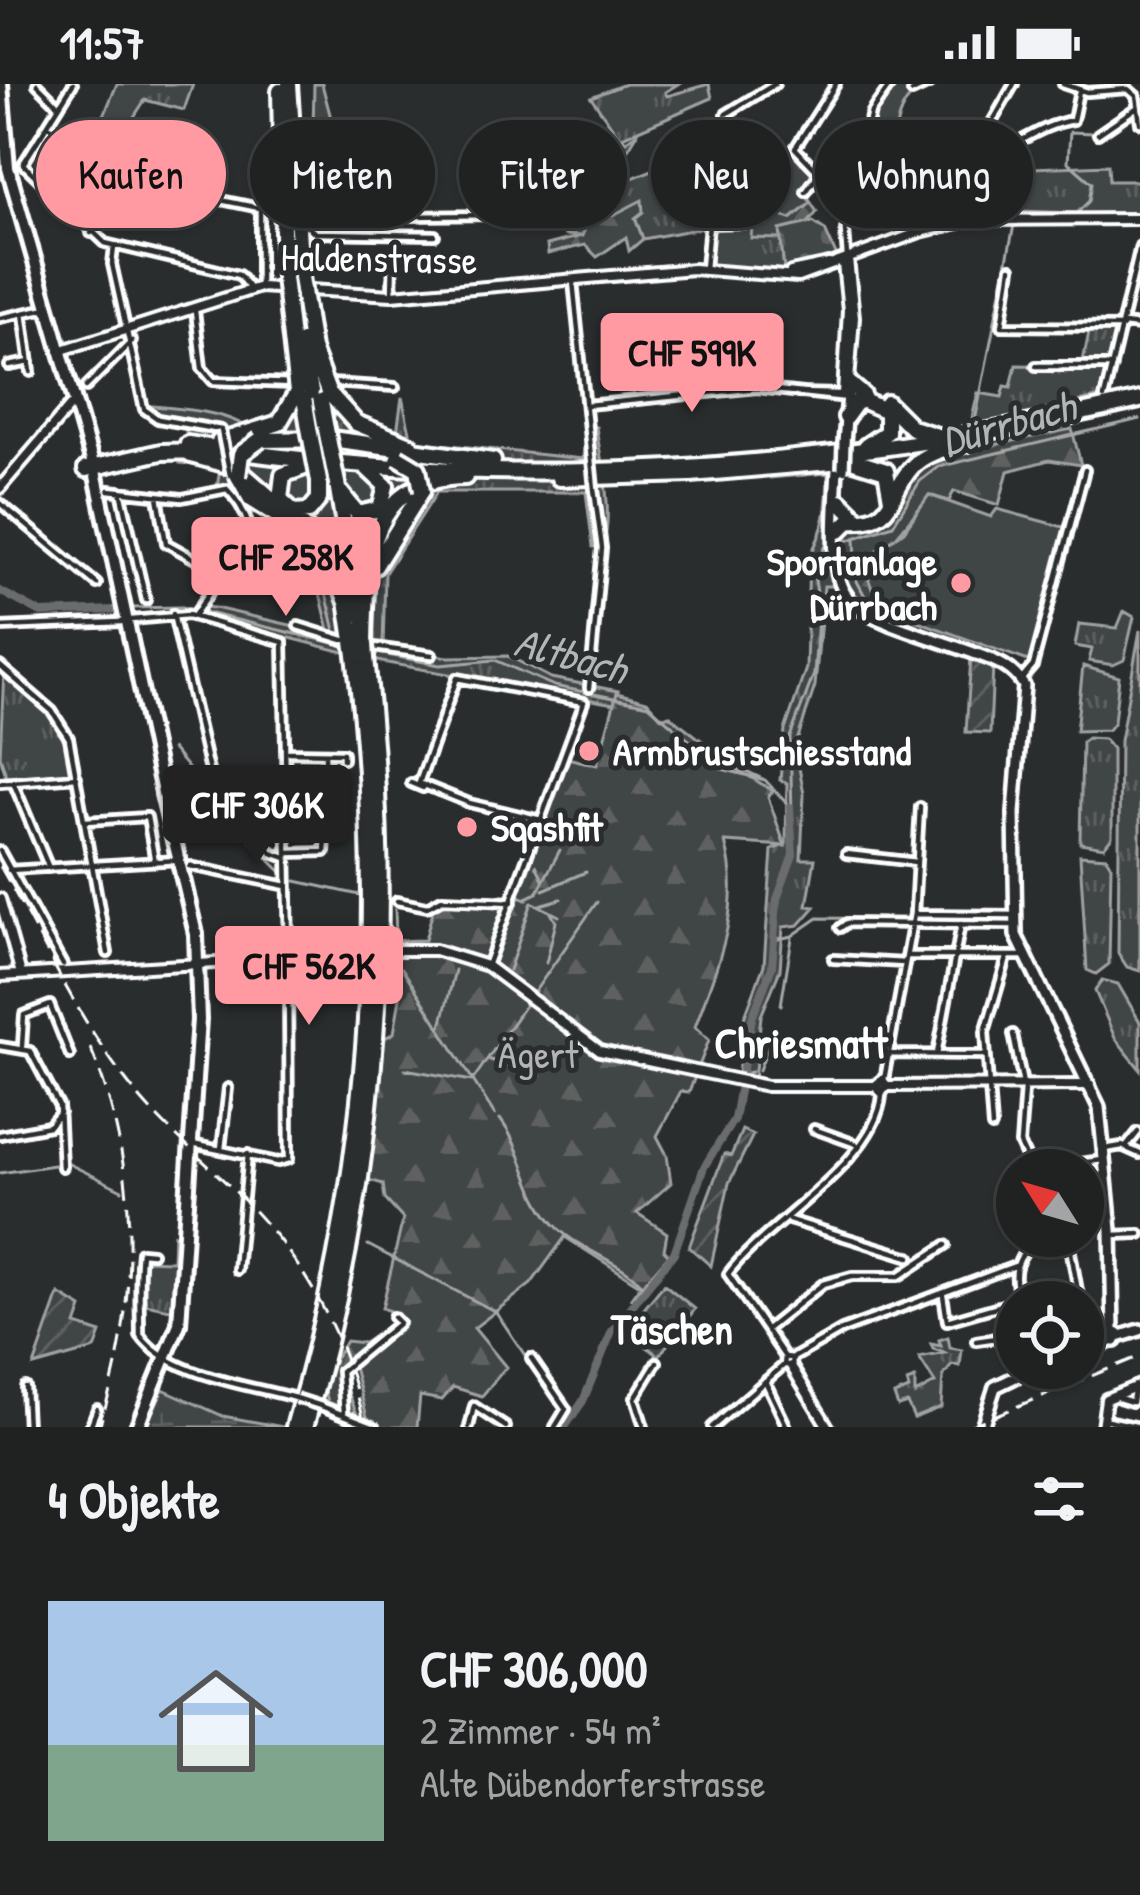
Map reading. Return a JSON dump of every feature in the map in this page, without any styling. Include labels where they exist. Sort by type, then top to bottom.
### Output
[{"type":"highway","points":[[283,86],[278,115],[292,278],[354,645],[370,835],[366,1037],[340,1237],[294,1427]]},
{"type":"highway","points":[[283,86],[294,348],[312,392],[369,430],[473,459]]},
{"type":"highway","points":[[91,468],[188,444],[230,441],[274,426],[312,392],[312,349],[292,278]]},
{"type":"highway","points":[[847,417],[849,393]]},
{"type":"highway","points":[[849,393],[886,402],[920,432],[961,440]]},
{"type":"highway","points":[[255,446],[390,465],[576,468],[875,443],[889,428],[883,406],[849,393]]},
{"type":"highway","points":[[843,466],[1140,404]]},
{"type":"highway","points":[[325,551],[253,501],[234,476],[241,454],[255,446],[331,439],[576,468]]},
{"type":"highway","points":[[839,446],[961,440]]},
{"type":"highway","points":[[842,516],[882,516],[916,463],[961,440]]},
{"type":"highway","points":[[188,444],[398,457],[416,468],[422,491],[383,548],[371,580],[381,925],[372,1082],[346,1261],[305,1427]]},
{"type":"highway","points":[[91,468],[189,450],[310,465],[490,477]]},
{"type":"highway","points":[[139,459],[189,455],[227,462],[325,551],[348,604]]},
{"type":"highway","points":[[310,465],[285,473],[280,499],[291,511],[309,511],[328,482]]},
{"type":"highway","points":[[354,645],[371,553],[393,504],[426,481],[882,467],[893,487],[883,509],[842,516]]},
{"type":"highway","points":[[328,482],[351,509],[374,513],[385,503],[387,490],[368,470]]},
{"type":"highway","points":[[328,482],[374,738]]},
{"type":"main road","points":[[1,84],[4,171],[59,351],[70,411],[91,468],[164,797],[191,905],[200,922],[199,1021],[181,1307],[170,1357],[137,1427]]},
{"type":"main road","points":[[849,393],[839,446],[843,466],[838,584],[848,602],[868,615],[992,660],[1021,680],[1025,697],[1014,799],[1015,920],[1023,956],[1091,1085],[1106,1155],[1113,1337]]},
{"type":"main road","points":[[839,446],[847,417]]},
{"type":"main road","points":[[1104,1341],[1140,1330]]},
{"type":"main road","points":[[985,1427],[1000,1389]]},
{"type":"street","points":[[37,84],[60,107]]},
{"type":"street","points":[[52,120],[73,84]]},
{"type":"street","points":[[726,114],[775,84]]},
{"type":"street","points":[[806,192],[819,173],[795,148],[836,84]]},
{"type":"street","points":[[912,92],[929,84]]},
{"type":"street","points":[[993,120],[1014,84]]},
{"type":"street","points":[[1064,84],[1079,91],[1127,88],[1138,95],[1140,123]]},
{"type":"street","points":[[586,405],[749,388],[849,393],[854,317],[845,230],[871,112],[887,85]]},
{"type":"street","points":[[1033,133],[1046,122],[1073,120],[1079,91]]},
{"type":"street","points":[[1098,134],[1136,108]]},
{"type":"street","name":"Haldenstrasse","points":[[36,144],[22,164],[36,178]]},
{"type":"street","name":"Haldenstrasse","points":[[1033,220],[1140,219]]},
{"type":"street","name":"Haldenstrasse","points":[[86,228],[114,247],[239,275],[255,288],[392,295],[704,269],[807,275],[932,228]]},
{"type":"street","points":[[91,233],[95,228]]},
{"type":"street","points":[[59,351],[255,288],[259,228]]},
{"type":"street","points":[[310,228],[315,232],[436,235]]},
{"type":"street","points":[[704,269],[709,228]]},
{"type":"street","points":[[1104,398],[1140,246]]},
{"type":"street","points":[[109,490],[189,498],[227,489],[234,476],[221,430],[146,413],[112,264],[114,247]]},
{"type":"street","points":[[392,295],[393,254]]},
{"type":"street","points":[[1011,268],[1002,326],[1140,326]]},
{"type":"street","points":[[573,281],[602,548],[589,688]]},
{"type":"street","points":[[194,306],[202,368],[212,381],[395,387]]},
{"type":"street","points":[[0,318],[47,308]]},
{"type":"street","points":[[23,314],[31,372]]},
{"type":"street","points":[[86,387],[132,341]]},
{"type":"street","points":[[9,366],[29,362]]},
{"type":"street","points":[[1036,366],[1112,366]]},
{"type":"street","points":[[0,488],[70,411]]},
{"type":"street","points":[[1021,680],[1034,666],[1084,473]]},
{"type":"street","points":[[158,496],[166,543],[220,576],[235,577],[251,548],[248,513],[227,489]]},
{"type":"street","points":[[121,491],[146,600]]},
{"type":"street","points":[[0,503],[98,584]]},
{"type":"street","points":[[198,612],[220,576]]},
{"type":"street","points":[[0,627],[198,612],[280,639],[288,855],[290,1156],[282,1162],[192,1144]]},
{"type":"street","points":[[173,614],[213,788],[267,849],[288,855],[325,852],[327,820]]},
{"type":"street","points":[[298,626],[354,645],[433,655]]},
{"type":"street","points":[[0,666],[57,716],[69,738],[108,953]]},
{"type":"street","points":[[423,788],[419,777],[457,678],[584,702],[487,967]]},
{"type":"street","points":[[286,752],[343,753],[344,759]]},
{"type":"street","points":[[325,753],[326,796]]},
{"type":"street","points":[[0,783],[77,777]]},
{"type":"street","points":[[13,782],[49,868]]},
{"type":"street","points":[[411,783],[542,820]]},
{"type":"street","points":[[828,1427],[728,1274],[789,1220],[878,1114],[913,919],[920,807]]},
{"type":"street","points":[[86,821],[147,817],[155,862]]},
{"type":"street","points":[[0,851],[63,965]]},
{"type":"street","points":[[847,854],[916,862]]},
{"type":"street","points":[[9,870],[184,863],[287,886]]},
{"type":"street","points":[[0,899],[21,974]]},
{"type":"street","points":[[398,901],[427,907],[442,899],[512,902]]},
{"type":"street","points":[[839,928],[847,922],[913,919],[1015,920]]},
{"type":"street","points":[[913,919],[961,924],[1015,920]]},
{"type":"street","points":[[937,1054],[961,924]]},
{"type":"street","points":[[0,976],[435,950],[487,967],[588,1046],[752,1083],[992,1089],[1091,1085]]},
{"type":"street","points":[[833,959],[1023,956]]},
{"type":"street","points":[[992,1127],[986,1026],[1006,958]]},
{"type":"street","points":[[62,1164],[60,1113],[40,1068],[22,1046],[24,1015],[50,1005],[70,1055]]},
{"type":"street","points":[[1013,1034],[1024,1089],[1019,1136],[1024,1149]]},
{"type":"street","points":[[0,1046],[22,1046]]},
{"type":"street","points":[[890,1054],[988,1055]]},
{"type":"street","points":[[221,1149],[228,1088]]},
{"type":"street","points":[[0,1135],[50,1126],[60,1113]]},
{"type":"street","points":[[814,1129],[856,1144]]},
{"type":"street","points":[[1106,1155],[1126,1148],[1138,1132]]},
{"type":"street","points":[[1126,1148],[1140,1154]]},
{"type":"street","points":[[237,1270],[248,1154]]},
{"type":"street","points":[[789,1220],[910,1257]]},
{"type":"street","points":[[1112,1235],[1140,1234]]},
{"type":"street","points":[[767,1329],[823,1284],[852,1276],[899,1276],[946,1245]]},
{"type":"street","points":[[152,1253],[141,1252],[140,1335],[170,1357],[344,1412],[375,1427]]},
{"type":"street","points":[[712,1427],[788,1362],[845,1329],[944,1295],[1015,1266],[1022,1257]]},
{"type":"street","points":[[1015,1266],[1018,1281]]},
{"type":"street","points":[[944,1295],[947,1322],[996,1308]]},
{"type":"street","points":[[344,1412],[341,1371],[399,1323],[392,1317]]},
{"type":"street","points":[[976,1341],[996,1338]]},
{"type":"street","points":[[531,1358],[564,1413],[555,1427]]},
{"type":"street","points":[[644,1427],[635,1398],[656,1362]]},
{"type":"street","points":[[765,1381],[787,1427]]},
{"type":"street","points":[[1119,1398],[1136,1403],[1138,1386],[1105,1400],[1102,1423],[1140,1427]]},
{"type":"street","points":[[26,1388],[27,1427]]},
{"type":"street","points":[[470,1427],[474,1406],[506,1427]]},
{"type":"street","points":[[90,1427],[97,1409]]},
{"type":"green space","points":[[117,84],[193,84],[184,110],[145,100],[132,120],[102,120]]},
{"type":"green space","points":[[314,84],[322,84],[331,120],[313,120]]},
{"type":"green space","points":[[625,84],[678,84],[665,92],[667,96],[709,84],[712,98],[651,120],[651,124],[627,135],[627,120],[607,120],[591,97]]},
{"type":"green space","points":[[891,84],[929,84],[907,101],[898,120],[870,120]]},
{"type":"green space","points":[[794,150],[813,165],[814,177],[804,192],[811,203],[791,219]]},
{"type":"green space","points":[[1108,165],[1109,181],[1140,181],[1140,214],[1033,215],[1033,168]]},
{"type":"green space","points":[[651,171],[651,228],[702,228],[643,239],[635,217],[627,220],[627,180]]},
{"type":"green space","points":[[642,200],[643,212],[635,218],[643,239],[629,251],[626,237],[597,257],[585,245],[548,254],[547,245],[582,236],[585,228],[627,228],[627,208]]},
{"type":"green space","points":[[811,203],[815,214],[808,223],[791,227],[791,219]]},
{"type":"green space","points":[[813,222],[815,228],[825,230],[837,257],[784,270],[780,230]]},
{"type":"green space","points":[[568,228],[604,228],[582,236],[565,235]]},
{"type":"green space","points":[[707,228],[753,228],[752,237],[781,239],[784,270],[705,265]]},
{"type":"green space","points":[[752,228],[789,228],[781,230],[781,239],[751,238]]},
{"type":"green space","points":[[1090,328],[1118,331],[1101,397],[1070,404],[1066,411],[970,427],[978,393],[1002,397],[1005,386],[1011,387],[1016,365],[1082,366]]},
{"type":"green space","points":[[291,384],[325,384],[365,419],[397,433],[402,397],[412,441],[583,459],[585,428],[596,427],[607,504],[602,548],[593,547],[586,492],[437,492],[385,573],[383,647],[448,657],[508,656],[551,678],[618,691],[614,704],[382,662],[202,615],[202,607],[215,608],[330,634],[315,573],[327,566],[283,521],[247,513],[227,489],[217,487],[220,469],[180,463],[188,422],[162,420],[142,405],[212,414],[248,428],[279,417]]},
{"type":"green space","points":[[1072,429],[1081,465],[1049,460],[1008,471],[999,505],[954,491],[949,501],[929,495],[885,550],[869,579],[885,602],[890,623],[861,607],[845,589],[839,531],[871,520],[920,460]]},
{"type":"green space","points":[[832,468],[840,501],[836,566],[890,623],[845,608],[833,586],[824,586],[815,686],[795,747],[804,794],[801,859],[815,859],[807,906],[815,907],[799,925],[783,927],[780,970],[761,1016],[754,1079],[738,1076],[743,1021],[764,965],[772,850],[786,844],[787,783],[780,780],[785,730],[806,668],[809,557],[825,518],[828,473],[769,478]]},
{"type":"green space","name":"Sportanlage Dürrbach","points":[[929,495],[991,517],[997,509],[1067,528],[1031,662],[887,610],[872,589],[868,577],[875,552],[904,531]]},
{"type":"green space","points":[[1124,611],[1134,617],[1124,660],[1113,665],[1089,661],[1092,649],[1075,646],[1079,624],[1117,628]]},
{"type":"green space","points":[[1140,630],[1140,971],[1127,967],[1118,953],[1120,741]]},
{"type":"green space","points":[[971,657],[993,665],[990,733],[966,732]]},
{"type":"green space","points":[[1083,666],[1119,677],[1114,722],[1108,730],[1076,731]]},
{"type":"green space","points":[[4,670],[65,730],[77,777],[8,782],[0,756]]},
{"type":"green space","name":"Ägert","points":[[617,693],[647,701],[662,718],[669,715],[710,747],[736,756],[732,766],[773,791],[768,797],[785,846],[725,842],[730,913],[695,1027],[709,1040],[689,1092],[681,1091],[657,1136],[667,1155],[671,1183],[637,1213],[667,1233],[664,1250],[669,1255],[630,1299],[640,1285],[565,1237],[531,1284],[474,1328],[506,1367],[482,1396],[453,1387],[442,1400],[420,1396],[417,1427],[381,1427],[368,1421],[353,1363],[342,1377],[357,1414],[328,1402],[325,1391],[334,1360],[346,1341],[364,1343],[394,1323],[397,1314],[382,1308],[403,1219],[385,1199],[383,1184],[369,1180],[385,1038],[394,1033],[401,992],[394,964],[388,972],[389,941],[425,940],[433,910],[440,904],[515,905],[567,758],[597,765]]},
{"type":"green space","points":[[1104,739],[1112,749],[1112,837],[1104,847],[1080,843],[1082,742]]},
{"type":"green space","points":[[1080,855],[1106,857],[1111,865],[1109,964],[1096,974],[1087,970]]},
{"type":"green space","points":[[1102,980],[1118,984],[1140,1022],[1140,1069],[1115,1038],[1095,991]]},
{"type":"green space","points":[[742,1130],[753,1135],[729,1183],[711,1266],[689,1247],[724,1154],[731,1156]]},
{"type":"green space","points":[[174,1234],[181,1234],[175,1310],[145,1304],[142,1260],[173,1261]]},
{"type":"green space","points":[[664,1284],[695,1309],[659,1356],[626,1331]]},
{"type":"green space","points":[[59,1294],[82,1308],[76,1325],[101,1333],[95,1349],[34,1366]]},
{"type":"green space","points":[[948,1337],[950,1348],[962,1350],[960,1366],[952,1365],[943,1376],[941,1407],[914,1418],[907,1403],[898,1406],[894,1395],[909,1389],[907,1382],[915,1379],[915,1394],[935,1383],[919,1358],[945,1353],[931,1344],[941,1346],[939,1340]]},
{"type":"green space","points":[[163,1389],[223,1416],[283,1427],[146,1427]]},
{"type":"waterway","points":[[1033,212],[1077,213],[1089,201],[1092,183],[1068,162],[1070,132],[1094,133]]},
{"type":"waterway","points":[[974,426],[1013,228]]},
{"type":"waterway","name":"Dürrbach","points":[[846,541],[893,525],[920,481],[938,467],[1140,419]]},
{"type":"waterway","points":[[289,528],[290,551],[304,550],[306,555]]},
{"type":"waterway","points":[[855,539],[857,581],[869,604],[956,642]]},
{"type":"waterway","name":"Dürrbach","points":[[792,813],[790,737],[814,674],[819,606],[813,567],[827,544]]},
{"type":"waterway","points":[[321,571],[338,644]]},
{"type":"waterway","name":"Altbach","points":[[0,591],[41,613],[114,610]]},
{"type":"waterway","name":"Altbach","points":[[130,608],[182,607],[351,647]]},
{"type":"waterway","name":"Altbach","points":[[372,652],[440,665],[495,660],[554,686],[649,705],[722,769],[765,780],[790,807]]},
{"type":"waterway","points":[[172,749],[243,834]]},
{"type":"waterway","name":"Altbach","points":[[702,750],[763,779]]},
{"type":"waterway","points":[[565,1427],[583,1401],[612,1331],[674,1253],[704,1167],[734,1119],[752,1018],[772,967],[777,899],[793,855],[790,807]]},
{"type":"waterway","points":[[250,841],[283,873]]},
{"type":"waterway","points":[[537,893],[560,850]]},
{"type":"waterway","points":[[536,865],[543,879]]},
{"type":"waterway","points":[[543,890],[586,872]]},
{"type":"waterway","points":[[296,881],[364,896]]},
{"type":"waterway","points":[[524,899],[537,893]]},
{"type":"waterway","points":[[520,896],[527,900]]},
{"type":"waterway","points":[[540,905],[561,899]]},
{"type":"waterway","points":[[509,970],[532,902]]},
{"type":"waterway","points":[[533,994],[597,902]]},
{"type":"waterway","points":[[534,903],[559,916]]},
{"type":"waterway","points":[[395,909],[396,938]]},
{"type":"waterway","points":[[546,963],[556,922],[550,911]]},
{"type":"waterway","points":[[774,940],[792,936],[818,918],[1011,920]]},
{"type":"waterway","points":[[781,1005],[792,938]]},
{"type":"waterway","points":[[402,968],[495,1115]]},
{"type":"waterway","points":[[441,1026],[455,970]]},
{"type":"waterway","points":[[405,1069],[472,1081],[528,1001]]},
{"type":"waterway","points":[[759,1070],[776,1025]]},
{"type":"waterway","points":[[490,1060],[540,1076]]},
{"type":"waterway","points":[[746,1073],[751,1072]]},
{"type":"waterway","points":[[500,1119],[548,1217],[569,1237],[646,1289]]},
{"type":"waterway","points":[[0,1173],[67,1163],[122,1190]]},
{"type":"waterway","points":[[368,1245],[496,1312],[569,1421]]},
{"type":"tunnel","points":[[326,797],[327,820]]},
{"type":"railway","points":[[0,866],[77,1007],[131,1087],[264,1221],[303,1274],[335,1332],[365,1427]]},
{"type":"railway","points":[[90,1047],[119,1140],[129,1236],[122,1333],[99,1427]]},
{"type":"railway","points":[[967,1427],[1140,1356]]},
{"type":"place","name":"Sportanlage Dürrbach","points":[[961,583]]},
{"type":"place","name":"Armbrustschiesstand","points":[[589,751]]},
{"type":"place","name":"Sqashfit","points":[[467,827]]},
{"type":"district","name":"Chriesmatt","points":[[801,1043]]},
{"type":"district","name":"Täschen","points":[[672,1329]]}]
